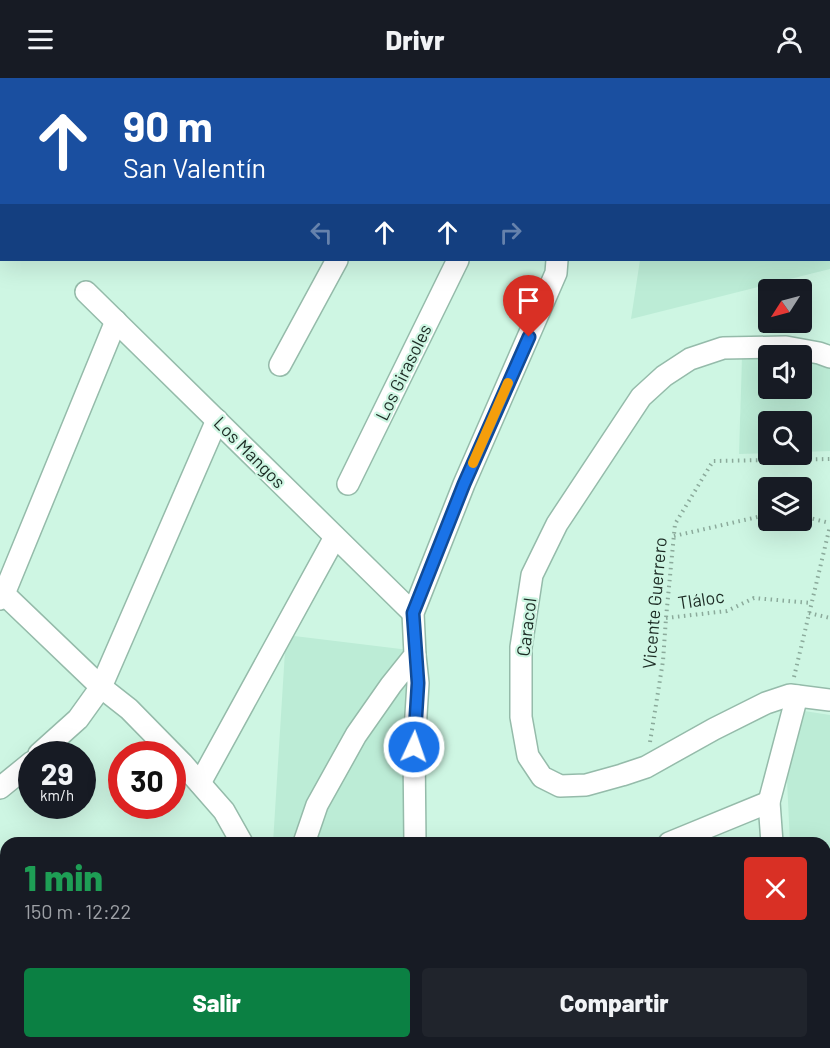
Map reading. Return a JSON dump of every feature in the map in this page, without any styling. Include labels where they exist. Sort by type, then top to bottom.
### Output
[{"type":"street","points":[[280,366],[336,261]]},
{"type":"street","name":"Los Girasoles","points":[[348,484],[458,261]]},
{"type":"street","points":[[415,837],[414,747],[418,683],[413,613],[464,484],[556,273],[557,261]]},
{"type":"street","name":"Los Mangos","points":[[86,292],[413,613]]},
{"type":"street","points":[[116,321],[2,597],[101,687],[129,709],[224,811],[239,837]]},
{"type":"street","name":"Caracol","points":[[830,357],[786,347],[723,348],[690,359],[664,375],[641,397],[557,524],[532,575],[521,647],[521,717],[528,756],[542,777],[560,786],[586,785],[646,767],[766,703],[793,695],[830,700]]},
{"type":"street","points":[[53,741],[78,719],[101,687],[217,420]]},
{"type":"street","points":[[200,783],[335,537]]},
{"type":"street","points":[[306,837],[317,805],[356,735],[391,685],[416,655]]},
{"type":"street","points":[[771,837],[769,802],[793,695]]},
{"type":"street","points":[[0,788],[18,773]]},
{"type":"street","points":[[684,837],[769,802]]},
{"type":"path","name":"Vicente Guerrero","points":[[646,767],[663,661],[675,524],[713,461],[830,459]]},
{"type":"path","points":[[674,536],[758,517]]},
{"type":"path","points":[[793,695],[809,613],[830,525],[812,519]]},
{"type":"path","name":"Tláloc","points":[[666,618],[727,611],[754,598],[812,603]]},
{"type":"path","points":[[809,613],[830,618]]},
{"type":"shaded area","points":[[640,261],[830,261],[830,269],[790,279],[758,279],[758,287],[631,319]]},
{"type":"shaded area","points":[[758,356],[758,399],[812,399],[812,359],[830,361],[830,451],[812,452],[812,411],[758,411],[758,453],[739,454],[742,357]]},
{"type":"shaded area","points":[[286,635],[409,650],[426,837],[273,837]]},
{"type":"shaded area","points":[[798,710],[830,715],[830,837],[790,837],[786,759]]},
{"type":"slow traffic","points":[[473,463],[508,383]]},
{"type":"route","points":[[414,747],[418,683],[413,613],[464,484],[529,337]]}]
